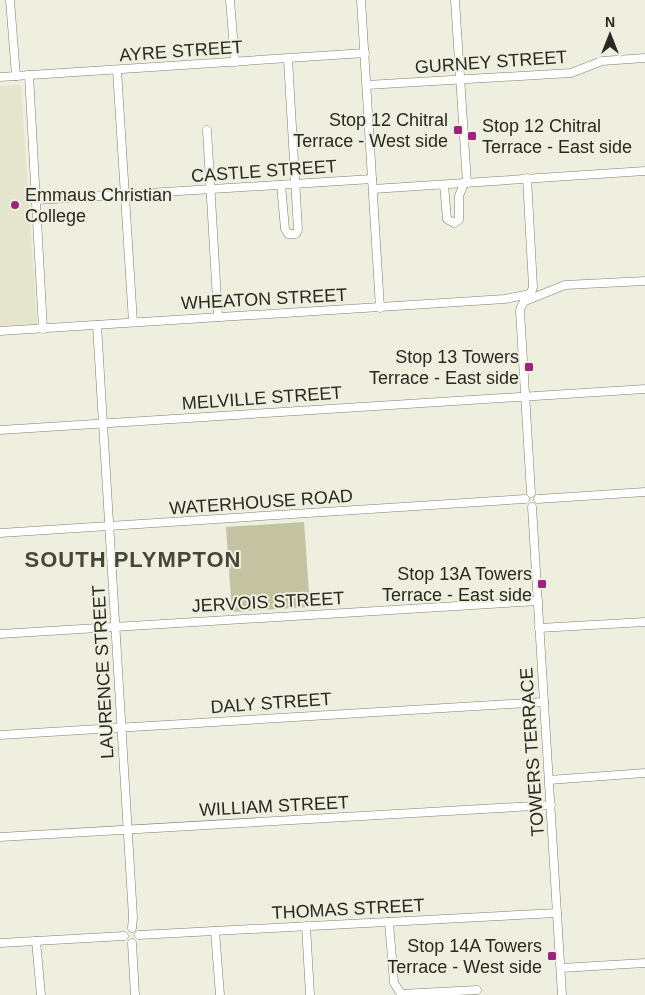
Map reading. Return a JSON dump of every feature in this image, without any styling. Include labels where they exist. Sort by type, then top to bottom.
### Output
[{"type":"street","points":[[10,0],[16,76]]},
{"type":"street","points":[[230,0],[235,62]]},
{"type":"street","points":[[361,0],[380,308]]},
{"type":"street","points":[[444,185],[448,219],[454,223],[459,220],[459,196],[465,183],[455,0]]},
{"type":"street","name":"AYRE STREET","points":[[0,77],[365,53]]},
{"type":"street","name":"GURNEY STREET","points":[[367,85],[571,73],[602,61],[645,58]]},
{"type":"street","points":[[280,185],[285,229],[288,234],[296,234],[298,230],[296,184],[288,59]]},
{"type":"street","points":[[117,70],[133,322]]},
{"type":"street","points":[[29,75],[43,329]]},
{"type":"street","points":[[207,130],[218,317]]},
{"type":"street","points":[[373,189],[645,170]]},
{"type":"street","points":[[527,178],[533,287],[523,302],[520,311],[531,493]]},
{"type":"street","name":"CASTLE STREET","points":[[37,200],[372,179]]},
{"type":"street","points":[[523,302],[565,285],[645,280]]},
{"type":"street","name":"WHEATON STREET","points":[[0,331],[380,308],[505,299],[530,294]]},
{"type":"street","name":"LAURENCE STREET","points":[[97,325],[133,916],[132,928]]},
{"type":"street","name":"MELVILLE STREET","points":[[0,430],[645,388]]},
{"type":"street","points":[[538,499],[645,492]]},
{"type":"street","points":[[531,493],[535,494],[538,499]]},
{"type":"street","points":[[531,493],[524,499],[527,505],[532,507],[537,504],[538,499]]},
{"type":"street","name":"WATERHOUSE ROAD","points":[[0,534],[524,499]]},
{"type":"street","name":"TOWERS TERRACE","points":[[532,507],[562,995]]},
{"type":"street","name":"JERVOIS STREET","points":[[0,634],[538,601]]},
{"type":"street","points":[[539,628],[645,622]]},
{"type":"street","name":"DALY STREET","points":[[0,735],[544,702]]},
{"type":"street","points":[[549,780],[645,773]]},
{"type":"street","name":"WILLIAM STREET","points":[[0,838],[127,829],[550,806]]},
{"type":"street","name":"THOMAS STREET","points":[[139,935],[557,913]]},
{"type":"street","points":[[389,922],[394,983],[401,994],[476,990]]},
{"type":"street","points":[[306,926],[310,995]]},
{"type":"street","points":[[124,936],[126,931],[132,928],[138,931],[138,940],[132,943]]},
{"type":"street","points":[[215,931],[220,995]]},
{"type":"street","points":[[0,943],[124,936]]},
{"type":"street","points":[[124,936],[127,941],[132,943]]},
{"type":"street","points":[[36,941],[40,995]]},
{"type":"street","points":[[132,943],[135,995]]},
{"type":"street","points":[[561,968],[645,963]]},
{"type":"shaded area","name":"Emmaus Christian College","points":[[21,85],[37,324],[0,326],[0,86]]},
{"type":"shaded area","points":[[304,522],[310,607],[232,612],[226,527]]},
{"type":"place","name":"Stop 12 Chitral Terrace - West side","points":[[458,130]]},
{"type":"place","name":"Stop 12 Chitral Terrace - East side","points":[[472,136]]},
{"type":"place","name":"Emmaus Christian College","points":[[15,205]]},
{"type":"place","name":"Stop 13 Towers Terrace - East side","points":[[529,367]]},
{"type":"place","name":"Stop 13A Towers Terrace - East side","points":[[542,584]]},
{"type":"place","name":"Stop 14A Towers Terrace - West side","points":[[552,956]]},
{"type":"district","name":"SOUTH PLYMPTON","points":[[133,559]]}]
